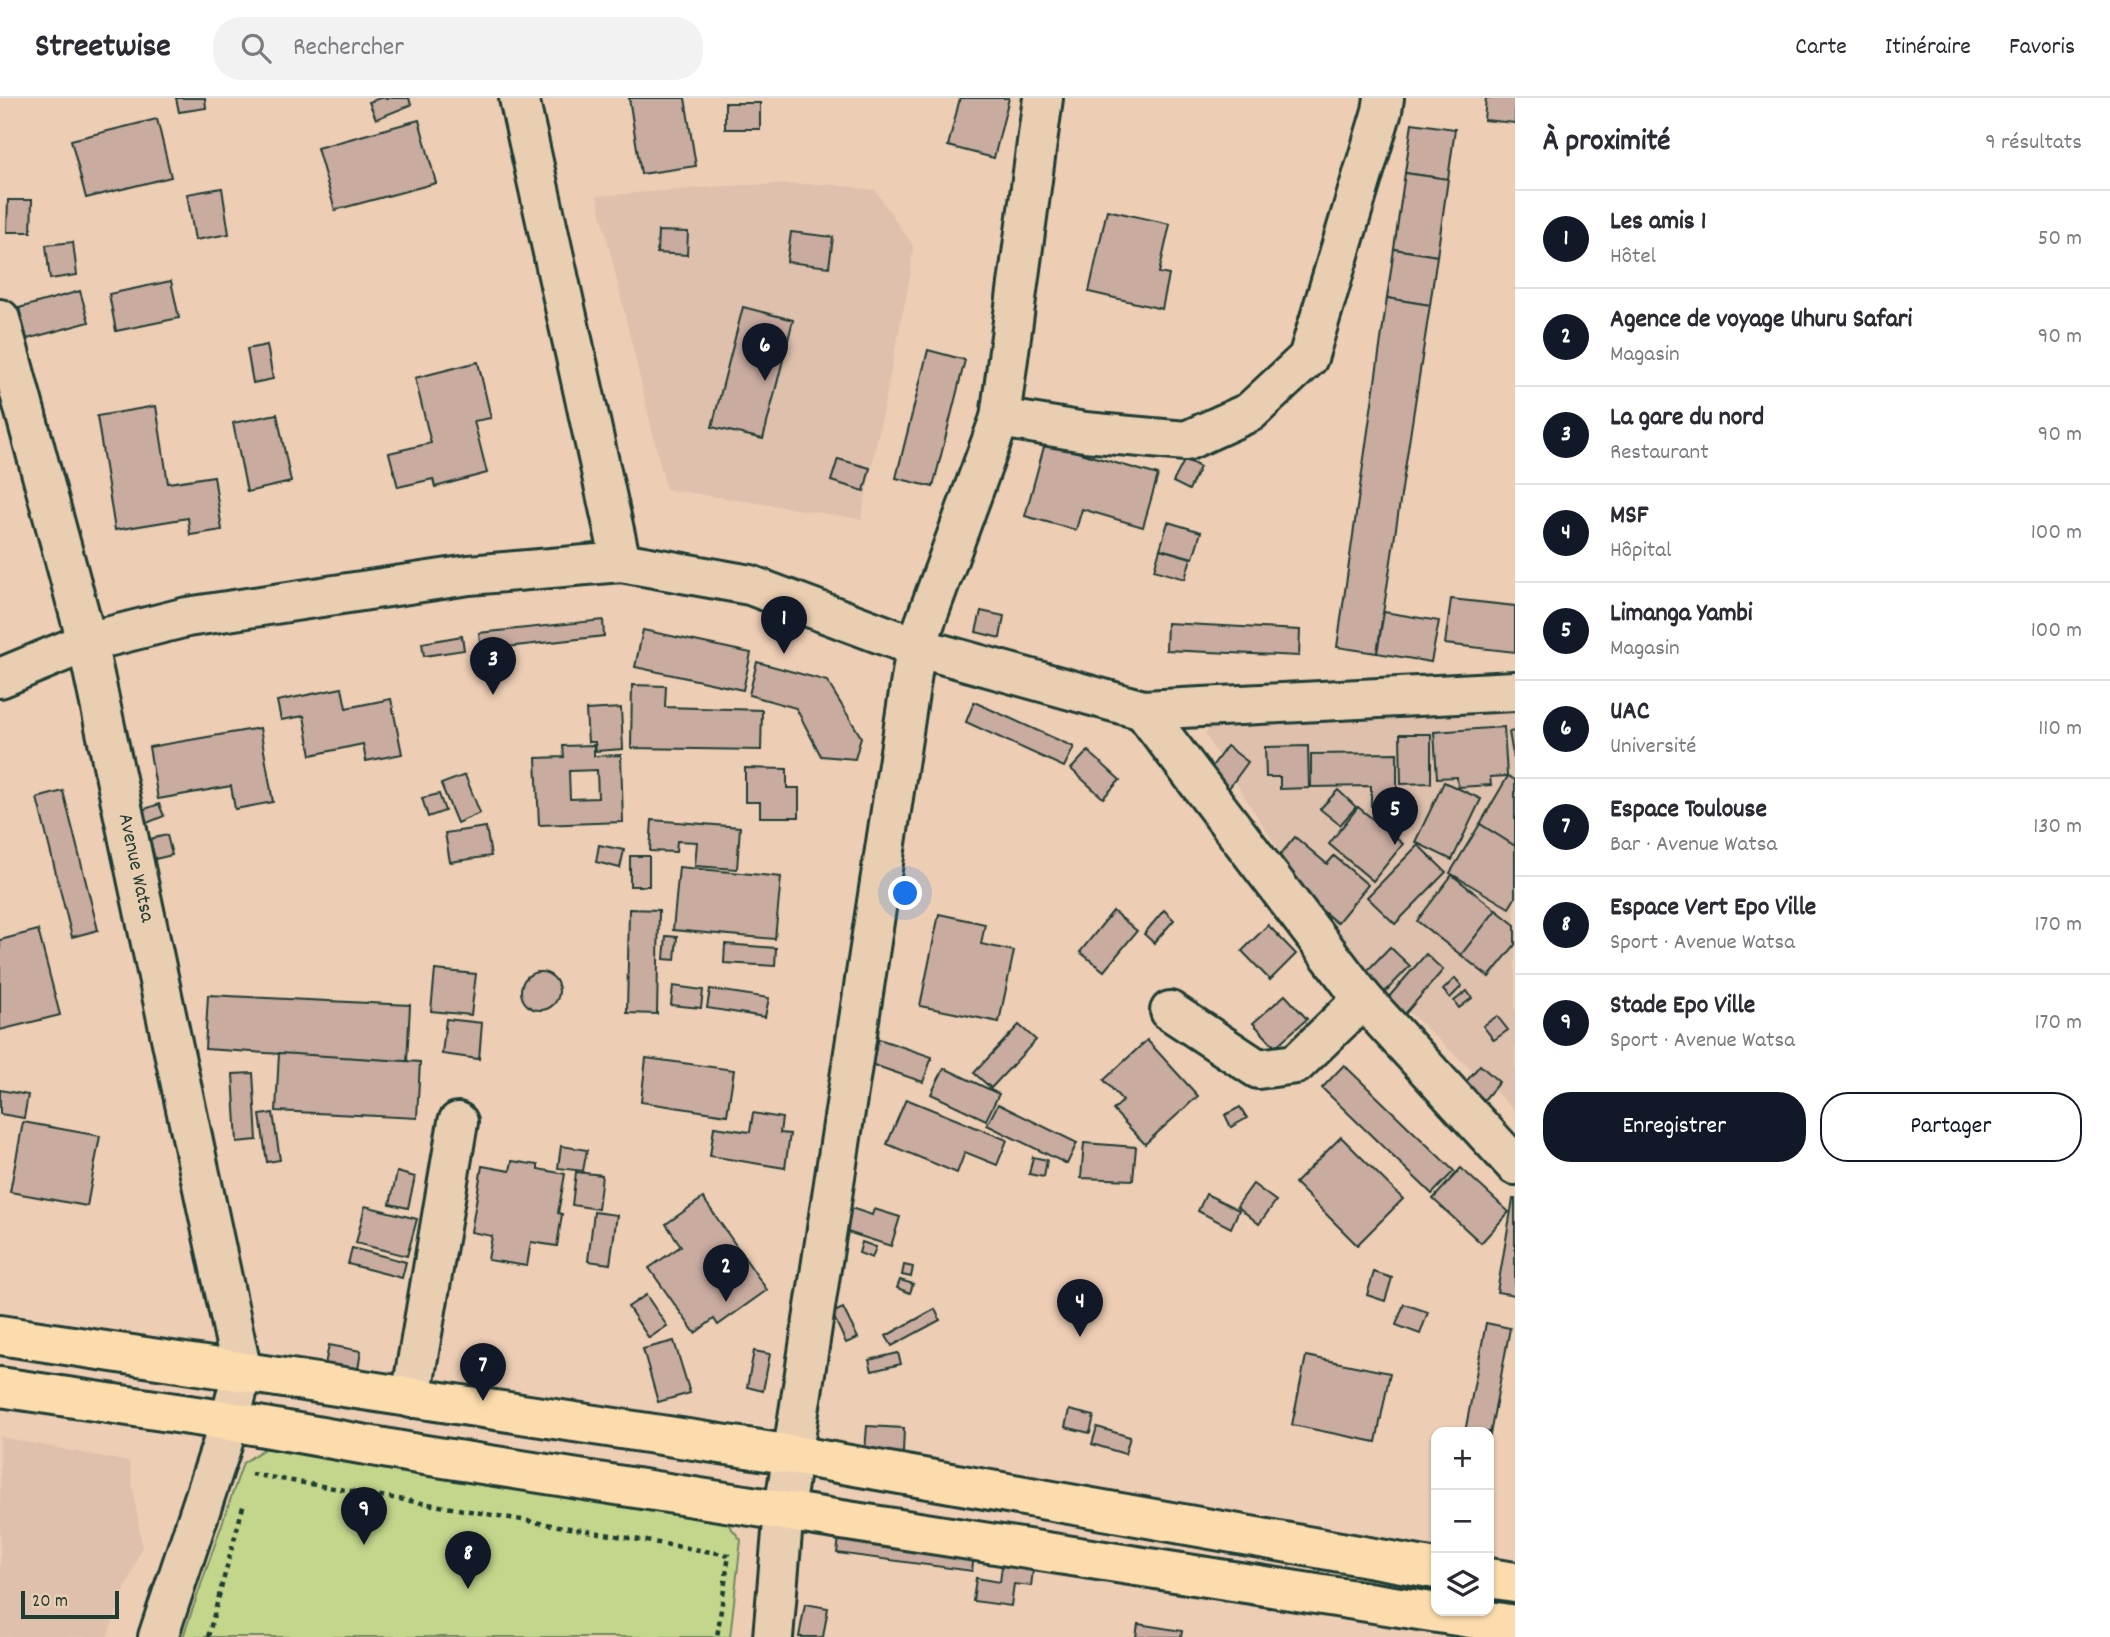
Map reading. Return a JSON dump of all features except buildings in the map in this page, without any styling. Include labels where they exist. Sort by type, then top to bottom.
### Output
[{"type":"main road","points":[[0,1335],[793,1455],[1431,1568]]},
{"type":"main road","points":[[0,1388],[230,1421],[418,1454],[784,1510],[1505,1628]]},
{"type":"main road","points":[[1494,1579],[1515,1583]]},
{"type":"street","points":[[519,98],[621,562]]},
{"type":"street","points":[[772,1637],[784,1510],[916,647],[1000,418],[1043,98]]},
{"type":"street","points":[[1000,418],[1085,432],[1186,441],[1250,412],[1308,358],[1384,98]]},
{"type":"street","name":"Avenue Watsa","points":[[0,319],[87,642],[242,1373],[230,1421],[158,1637]]},
{"type":"street","points":[[0,678],[87,642],[187,617],[469,575],[621,562],[750,585],[916,647],[1143,710],[1515,691]]},
{"type":"street","points":[[1143,710],[1363,999],[1515,1165]]},
{"type":"street","points":[[1170,1011],[1258,1069],[1296,1064],[1363,999]]},
{"type":"street","points":[[411,1398],[458,1122]]},
{"type":"path","points":[[248,1485],[251,1472],[729,1555],[717,1637]]},
{"type":"path","points":[[208,1637],[245,1498]]},
{"type":"shaded area","points":[[827,184],[875,190],[913,246],[911,272],[861,519],[666,489],[597,196],[741,185]]},
{"type":"shaded area","points":[[1515,710],[1515,1110],[1346,954],[1205,735],[1218,715]]},
{"type":"shaded area","points":[[0,1437],[129,1462],[142,1546],[107,1637],[0,1637]]},
{"type":"green space","points":[[267,1447],[481,1472],[724,1519],[741,1540],[730,1637],[183,1637],[243,1463]]},
{"type":"place","name":"UAC","points":[[765,381]]},
{"type":"place","name":"Les amis 1","points":[[784,654]]},
{"type":"place","name":"La gare du nord","points":[[493,695]]},
{"type":"place","name":"Limanga Yambi","points":[[1395,845]]},
{"type":"place","name":"Agence de voyage Uhuru Safari","points":[[726,1302]]},
{"type":"place","name":"MSF","points":[[1080,1337]]},
{"type":"place","name":"Espace Toulouse","points":[[483,1401]]},
{"type":"place","name":"Stade Epo Ville","points":[[364,1545]]},
{"type":"place","name":"Espace Vert Epo Ville","points":[[468,1589]]}]
